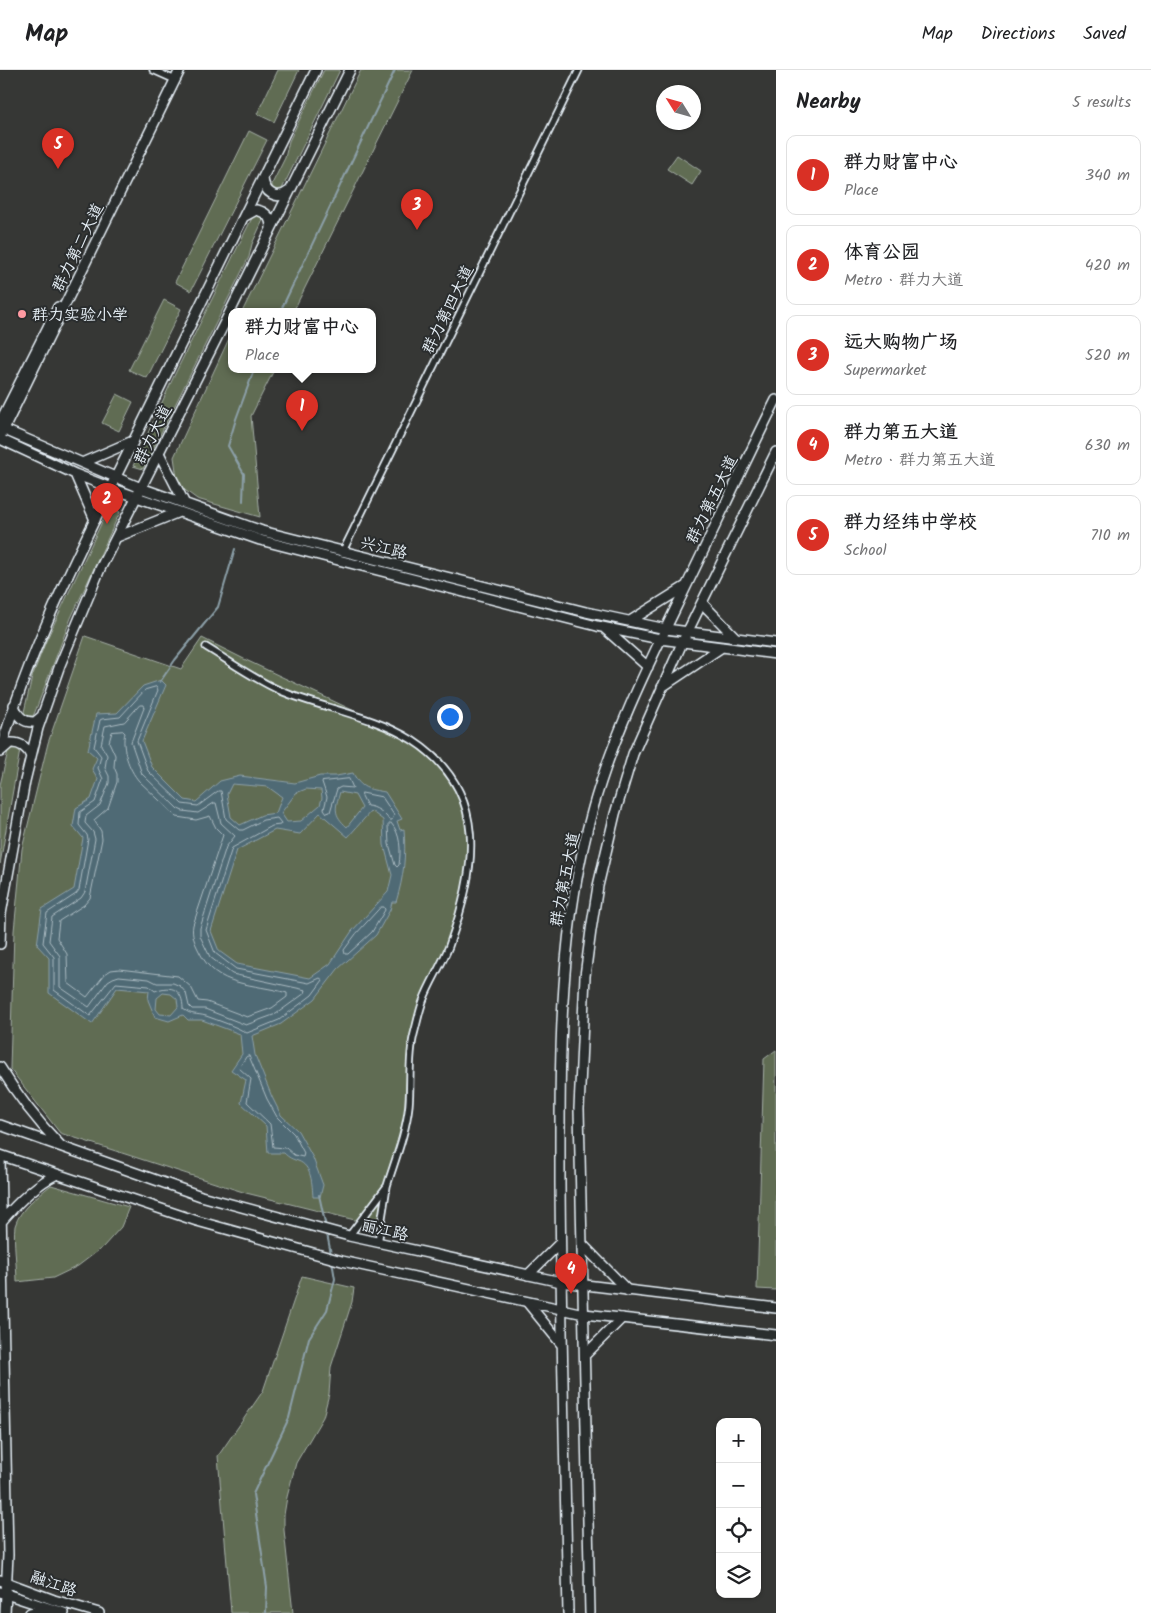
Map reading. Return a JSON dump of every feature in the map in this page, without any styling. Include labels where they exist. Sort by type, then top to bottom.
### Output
[{"type":"main road","name":"群力第二大道","points":[[1,431],[179,70]]},
{"type":"main road","name":"群力第二大道","points":[[1,431],[179,70]]},
{"type":"main road","name":"群力大道","points":[[0,753],[14,705],[41,633],[110,488],[316,70]]},
{"type":"main road","name":"群力大道","points":[[231,308],[350,70]]},
{"type":"main road","points":[[263,177],[265,187],[276,196],[284,195],[291,189]]},
{"type":"main road","points":[[244,217],[253,211],[260,211],[269,218],[271,229]]},
{"type":"main road","name":"群力大道","points":[[0,944],[1,914],[31,758],[42,716],[60,665],[79,618],[136,497],[228,315]]},
{"type":"main road","name":"群力第五大道","points":[[568,1613],[560,1282],[560,1048],[568,933],[578,875],[593,808],[615,745],[660,639],[776,400]]},
{"type":"main road","name":"兴江路","points":[[1,431],[141,488],[184,502],[225,523]]},
{"type":"main road","name":"兴江路","points":[[1,431],[75,474],[179,512],[602,627],[682,643],[776,654]]},
{"type":"main road","points":[[82,463],[133,441]]},
{"type":"main road","points":[[159,452],[184,502]]},
{"type":"main road","points":[[590,1613],[579,1109],[585,976],[598,886],[615,814],[633,754],[682,643],[776,452]]},
{"type":"main road","points":[[75,474],[95,520]]},
{"type":"main road","points":[[117,537],[179,512]]},
{"type":"main road","name":"兴江路","points":[[341,556],[630,621],[688,632],[776,643]]},
{"type":"main road","points":[[630,621],[686,586]]},
{"type":"main road","points":[[702,603],[736,638]]},
{"type":"main road","points":[[602,627],[648,667]]},
{"type":"main road","points":[[661,688],[722,647]]},
{"type":"main road","points":[[14,705],[18,716],[27,722],[35,722],[42,716]]},
{"type":"main road","points":[[0,753],[7,744],[14,742],[27,749],[31,758]]},
{"type":"main road","points":[[0,1067],[37,1119],[62,1147]]},
{"type":"main road","name":"丽江路","points":[[0,1125],[201,1196],[348,1236],[560,1282],[776,1308]]},
{"type":"main road","points":[[5,1613],[3,1581],[8,1555],[0,1156],[197,1221],[342,1261],[584,1314],[776,1335]]},
{"type":"main road","points":[[1,1222],[42,1182],[57,1174]]},
{"type":"main road","points":[[528,1275],[560,1243]]},
{"type":"main road","points":[[582,1244],[628,1291]]},
{"type":"main road","points":[[527,1302],[562,1345]]},
{"type":"main road","points":[[585,1355],[622,1318]]},
{"type":"main road","name":"融江路","points":[[3,1581],[54,1600],[99,1613]]},
{"type":"main road","name":"融江路","points":[[3,1593],[61,1612]]},
{"type":"main road","points":[[30,1613],[39,1610],[61,1612]]},
{"type":"street","points":[[153,70],[173,79]]},
{"type":"street","name":"群力第四大道","points":[[341,556],[579,70]]},
{"type":"street","points":[[206,647],[280,690],[372,722],[411,740],[438,760],[454,782],[467,811],[472,843],[468,884],[448,948],[421,1006],[413,1036],[408,1107],[401,1140],[387,1186],[378,1243]]},
{"type":"street","points":[[348,1236],[387,1186]]},
{"type":"green space","points":[[278,70],[299,70],[274,122],[257,114]]},
{"type":"green space","points":[[324,70],[340,70],[282,189],[275,190],[272,184],[285,158],[289,141]]},
{"type":"green space","points":[[361,70],[413,70],[295,308],[244,308]]},
{"type":"green space","points":[[249,131],[267,140],[191,291],[175,282]]},
{"type":"green space","points":[[677,155],[701,171],[692,185],[667,169]]},
{"type":"green space","points":[[256,215],[263,220],[252,244],[249,257],[143,469],[133,466],[174,376],[253,216]]},
{"type":"green space","points":[[164,300],[181,309],[147,378],[129,370]]},
{"type":"green space","points":[[228,341],[228,373],[272,373],[251,416],[260,517],[197,499],[178,485],[174,457]]},
{"type":"green space","points":[[117,394],[133,402],[119,431],[102,423]]},
{"type":"green space","points":[[109,507],[120,512],[71,618],[35,712],[33,716],[28,716],[24,712],[32,677],[46,641]]},
{"type":"green space","points":[[85,636],[181,669],[202,638],[412,738],[441,757],[468,803],[474,841],[464,895],[448,954],[420,1002],[409,1040],[404,1114],[383,1227],[246,1193],[60,1133],[10,1069],[14,931],[22,849],[48,743]]},
{"type":"green space","points":[[11,747],[20,750],[0,864],[0,785],[8,751]]},
{"type":"green space","points":[[776,1050],[776,1290],[757,1289],[764,1059]]},
{"type":"green space","points":[[51,1185],[129,1207],[121,1227],[103,1247],[78,1266],[53,1278],[17,1282],[14,1238],[17,1220],[25,1208]]},
{"type":"green space","points":[[302,1276],[354,1288],[352,1302],[331,1367],[329,1394],[323,1417],[296,1463],[287,1497],[284,1530],[293,1613],[231,1613],[218,1456],[263,1391]]},
{"type":"water","points":[[161,680],[166,685],[142,741],[152,767],[185,800],[196,802],[220,781],[240,776],[295,783],[320,776],[353,773],[362,785],[385,792],[402,819],[397,821],[400,830],[404,829],[403,875],[396,902],[392,902],[390,910],[376,935],[338,969],[315,999],[281,1024],[252,1036],[255,1055],[281,1115],[298,1131],[313,1158],[323,1185],[320,1197],[313,1197],[309,1171],[303,1163],[284,1153],[268,1153],[266,1126],[241,1103],[246,1080],[231,1070],[242,1054],[240,1034],[202,1020],[188,1020],[183,1015],[169,1021],[155,1017],[148,1000],[149,991],[117,988],[92,1024],[49,993],[49,958],[37,945],[42,909],[74,889],[83,838],[73,826],[76,808],[91,799],[98,779],[92,769],[97,758],[88,750],[96,714],[117,713],[143,686]],"holes":[[[232,784],[268,787],[282,797],[276,813],[262,815],[240,825],[231,817],[227,794]],[[306,789],[321,790],[322,798],[320,805],[301,821],[287,822],[281,813],[296,793]],[[340,792],[355,795],[362,808],[347,827],[337,815],[336,807]],[[371,811],[383,820],[384,845],[392,875],[388,892],[352,931],[330,964],[310,978],[237,964],[219,951],[211,931],[237,850],[275,830],[300,834],[320,813],[348,837]],[[163,993],[171,994],[177,999],[178,1007],[171,1015],[160,1014],[156,1009],[157,998]]]},
{"type":"waterway","points":[[282,308],[395,70]]},
{"type":"waterway","points":[[243,501],[244,474],[228,446],[253,373]]},
{"type":"waterway","points":[[160,682],[175,660],[218,607],[235,549]]},
{"type":"waterway","points":[[319,1195],[326,1227]]},
{"type":"waterway","points":[[327,1234],[331,1254]]},
{"type":"waterway","points":[[266,1613],[267,1587],[253,1494],[289,1418],[309,1338],[327,1310],[335,1279],[332,1261]]},
{"type":"place","name":"群力经纬中学校","points":[[58,169]]},
{"type":"place","name":"远大购物广场","points":[[417,230]]},
{"type":"place","name":"群力实验小学","points":[[22,314]]},
{"type":"place","name":"群力财富中心","points":[[302,431]]},
{"type":"place","name":"体育公园","points":[[107,524]]},
{"type":"place","name":"群力第五大道","points":[[571,1294]]}]
